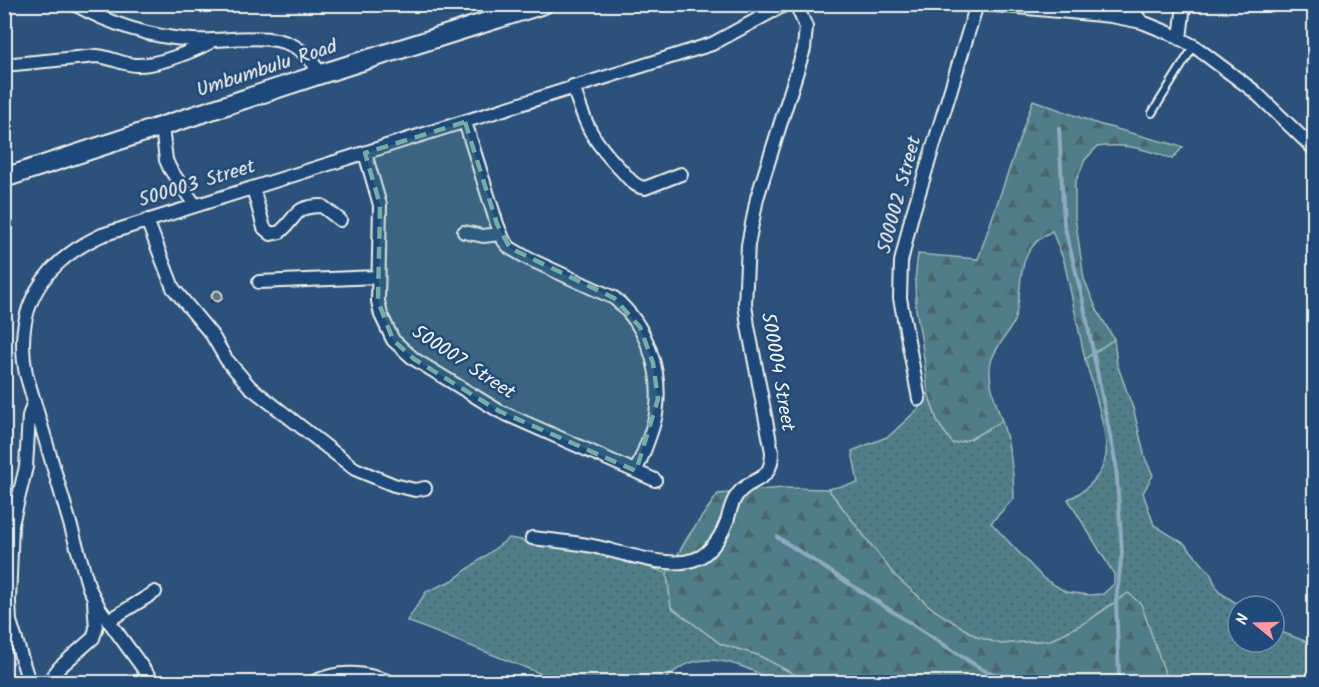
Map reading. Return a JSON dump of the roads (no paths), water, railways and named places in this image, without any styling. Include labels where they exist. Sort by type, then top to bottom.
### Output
[{"type":"main road","name":"Umbumbulu Road","points":[[4,178],[544,4]]},
{"type":"street","points":[[74,4],[127,27],[169,37],[213,41],[264,39],[289,43],[307,56],[321,74]]},
{"type":"street","name":"500003 Street","points":[[153,682],[94,600],[85,576],[24,362],[24,332],[31,301],[55,265],[80,245],[102,235],[713,44],[786,4]]},
{"type":"street","name":"500004 Street","points":[[532,538],[586,545],[665,562],[692,561],[706,553],[716,542],[724,529],[731,505],[740,491],[768,473],[772,452],[748,326],[745,304],[746,268],[750,228],[757,198],[805,42],[806,27],[796,4]]},
{"type":"street","name":"500002 Street","points":[[919,399],[900,298],[901,262],[911,219],[977,4]]},
{"type":"street","points":[[985,4],[1111,16],[1142,22],[1194,46],[1223,66],[1271,106],[1314,149]]},
{"type":"street","points":[[1127,4],[1142,22]]},
{"type":"street","points":[[1180,39],[1184,4]]},
{"type":"street","points":[[4,64],[97,56],[143,64],[192,51],[213,41]]},
{"type":"street","points":[[573,86],[591,134],[605,154],[633,183],[645,188],[681,174]]},
{"type":"street","points":[[465,122],[500,234],[510,248],[614,298],[626,307],[640,327],[653,363],[658,399],[652,429],[636,471]]},
{"type":"street","points":[[162,127],[166,160],[195,205]]},
{"type":"street","name":"500007 Street","points":[[365,153],[380,205],[378,301],[386,327],[393,340],[414,359],[499,411],[655,480]]},
{"type":"street","points":[[252,188],[264,228],[271,234],[280,232],[294,214],[305,208],[322,206],[340,219]]},
{"type":"street","points":[[147,220],[173,288],[212,335],[226,359],[250,387],[355,470],[394,485],[415,490],[425,488]]},
{"type":"street","points":[[464,232],[488,237],[500,234]]},
{"type":"street","points":[[259,282],[377,277]]},
{"type":"street","points":[[29,682],[10,621],[9,602],[12,524],[26,467],[29,416],[34,401]]},
{"type":"street","points":[[108,621],[154,592]]},
{"type":"street","points":[[48,682],[60,667],[93,638],[96,629],[94,600]]},
{"type":"street","points":[[314,682],[324,677],[347,674],[369,675],[391,682]]},
{"type":"lane","points":[[1152,113],[1194,46]]},
{"type":"waterway","points":[[1059,128],[1064,224],[1082,297],[1116,465],[1122,552],[1116,601],[1119,677],[1122,682]]},
{"type":"waterway","points":[[777,537],[983,670],[1016,682]]}]
